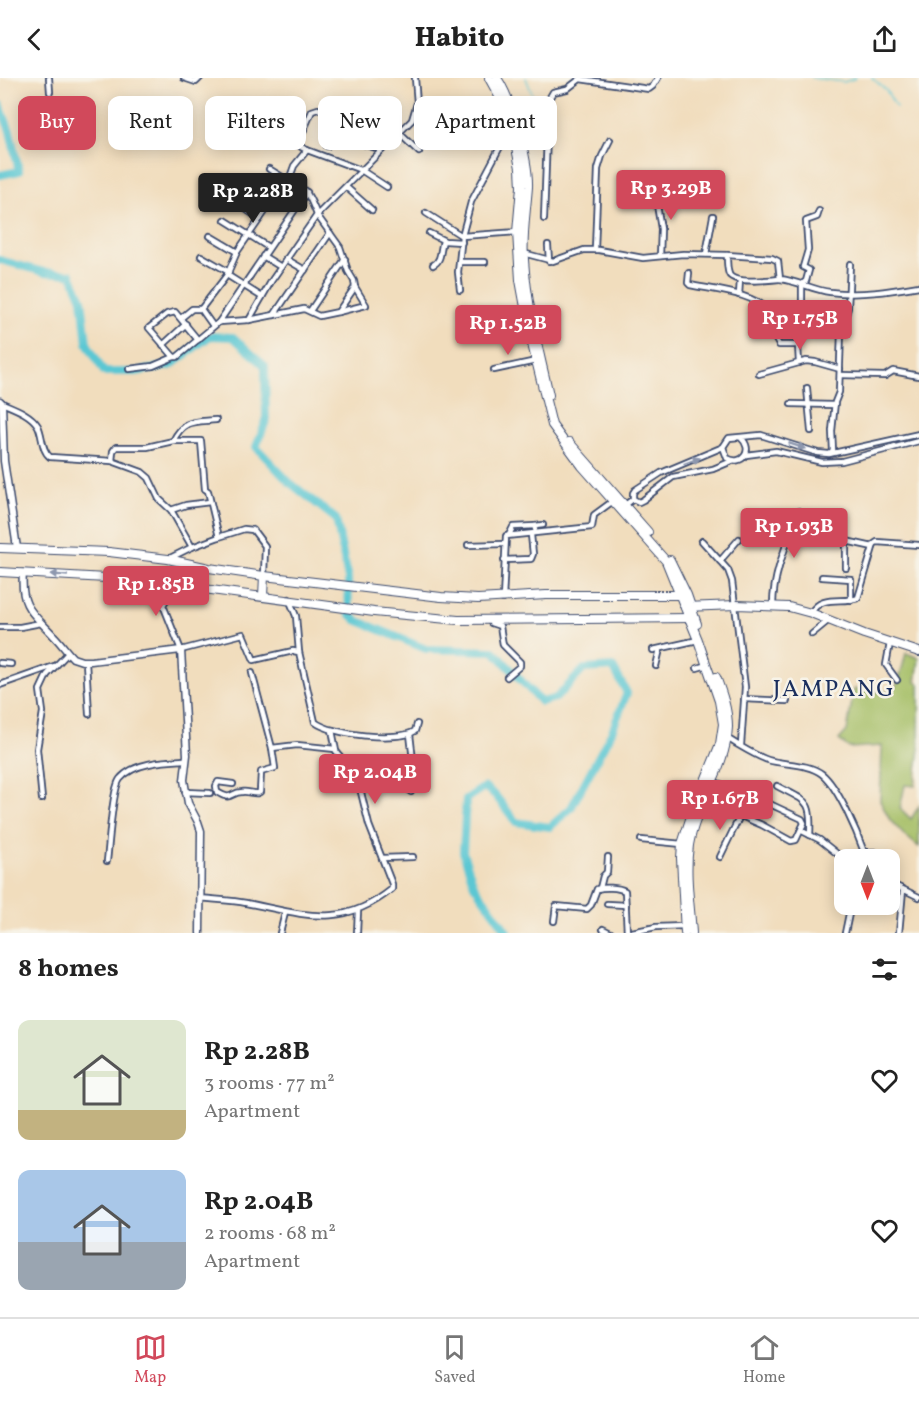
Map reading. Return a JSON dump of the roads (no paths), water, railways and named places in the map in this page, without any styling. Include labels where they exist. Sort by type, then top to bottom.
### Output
[{"type":"main road","points":[[489,78],[499,96]]},
{"type":"main road","points":[[497,78],[507,96]]},
{"type":"main road","points":[[516,150],[521,178],[520,232],[523,303],[552,424],[582,466],[622,508]]},
{"type":"main road","points":[[521,150],[527,176],[520,232],[530,305],[557,422],[568,441],[622,508],[662,548],[677,572],[683,594],[723,696],[727,713],[727,738],[712,781],[701,799],[689,844],[687,864],[692,933]]},
{"type":"main road","points":[[0,548],[109,552],[168,559],[264,576],[441,597],[503,599],[546,595],[683,594]]},
{"type":"main road","points":[[0,572],[106,578],[439,619],[692,618]]},
{"type":"main road","points":[[263,596],[264,576]]},
{"type":"main road","points":[[688,607],[724,605],[789,607],[919,652]]},
{"type":"main road","points":[[685,930],[682,844],[716,756],[723,724],[719,701],[692,618]]},
{"type":"street","points":[[49,78],[50,92]]},
{"type":"street","points":[[184,78],[196,82],[200,78]]},
{"type":"street","points":[[402,130],[412,120],[417,108],[415,78]]},
{"type":"street","points":[[550,96],[552,93],[567,89],[580,79],[649,89],[653,87],[658,78]]},
{"type":"street","points":[[318,109],[313,110],[299,141],[301,147],[361,170],[387,187]]},
{"type":"street","points":[[402,136],[419,152]]},
{"type":"street","points":[[595,250],[598,169],[610,140]]},
{"type":"street","points":[[201,309],[228,274],[237,252],[307,150]]},
{"type":"street","points":[[249,320],[286,259],[317,215],[382,150]]},
{"type":"street","points":[[460,290],[459,262],[471,202],[498,150]]},
{"type":"street","points":[[544,219],[546,150]]},
{"type":"street","points":[[219,322],[249,320],[305,309],[320,316],[366,305],[355,287],[340,247],[317,215],[307,192],[268,169]]},
{"type":"street","points":[[346,187],[372,210]]},
{"type":"street","points":[[259,188],[274,198]]},
{"type":"street","points":[[654,188],[661,229],[660,256]]},
{"type":"street","points":[[129,369],[153,366],[174,357],[219,322],[307,192]]},
{"type":"street","points":[[241,206],[260,219]]},
{"type":"street","points":[[802,284],[806,282],[809,270],[803,267],[808,248],[806,221],[817,218],[819,212]]},
{"type":"street","points":[[426,213],[462,239]]},
{"type":"street","points":[[706,254],[713,216]]},
{"type":"street","points":[[225,220],[268,248]]},
{"type":"street","points":[[429,233],[443,240],[520,232]]},
{"type":"street","points":[[274,315],[330,233]]},
{"type":"street","points":[[210,236],[237,252]]},
{"type":"street","points":[[433,265],[440,259],[439,252],[443,240]]},
{"type":"street","points":[[546,260],[548,245]]},
{"type":"street","points":[[523,253],[546,260],[559,260],[584,250],[599,250],[630,257],[706,254],[774,258],[779,262],[780,279]]},
{"type":"street","points":[[727,255],[729,275],[740,280],[780,279],[829,292],[849,294],[919,286]]},
{"type":"street","points":[[201,256],[262,297]]},
{"type":"street","points":[[263,256],[281,267]]},
{"type":"street","points":[[286,259],[305,270]]},
{"type":"street","points":[[310,311],[345,260]]},
{"type":"street","points":[[459,262],[485,262]]},
{"type":"street","points":[[830,454],[833,451],[834,405],[839,392],[841,328],[847,315],[850,264]]},
{"type":"street","points":[[689,273],[689,285],[752,299],[770,311],[769,329],[779,345],[798,345],[799,363]]},
{"type":"street","points":[[739,295],[740,280]]},
{"type":"street","points":[[802,284],[802,307]]},
{"type":"street","points":[[338,312],[355,287]]},
{"type":"street","points":[[181,318],[192,309],[201,309]]},
{"type":"street","points":[[201,309],[213,326]]},
{"type":"street","points":[[174,357],[150,331],[150,327],[174,312],[198,340]]},
{"type":"street","points":[[163,345],[186,324]]},
{"type":"street","points":[[494,370],[536,361]]},
{"type":"street","points":[[759,374],[799,363],[815,362],[840,372],[885,376],[893,371],[919,376]]},
{"type":"street","points":[[807,388],[811,431]]},
{"type":"street","points":[[1,402],[33,420],[40,431],[45,451],[50,457],[112,462],[142,472],[149,478],[159,499],[171,510],[192,547]]},
{"type":"street","points":[[1,402],[4,461],[17,548]]},
{"type":"street","points":[[792,404],[834,405]]},
{"type":"street","points":[[173,441],[181,426],[216,420]]},
{"type":"street","points":[[634,500],[635,490],[661,473],[723,447],[729,438],[761,435],[818,453],[830,454],[919,434]]},
{"type":"street","points":[[741,438],[746,442],[748,448],[746,455]]},
{"type":"street","points":[[112,462],[115,447],[147,447],[173,441],[201,441],[205,489],[208,491],[219,537]]},
{"type":"street","points":[[622,508],[634,500],[643,500],[666,480],[724,466],[746,455],[776,451],[822,462],[842,461],[919,441]]},
{"type":"street","points":[[723,447],[723,453],[732,461]]},
{"type":"street","points":[[661,473],[666,480]]},
{"type":"street","points":[[509,535],[533,535],[592,527],[594,515],[613,501]]},
{"type":"street","points":[[171,510],[186,505],[210,502]]},
{"type":"street","points":[[772,606],[776,575],[799,511]]},
{"type":"street","points":[[503,599],[506,536],[513,527],[543,525]]},
{"type":"street","points":[[504,560],[531,559],[535,526]]},
{"type":"street","points":[[168,559],[219,537],[244,529],[254,530],[265,546],[264,576]]},
{"type":"street","points":[[720,561],[739,539]]},
{"type":"street","points":[[702,541],[728,570],[735,605],[744,665],[744,699],[738,744]]},
{"type":"street","points":[[846,568],[846,541],[873,547]]},
{"type":"street","points":[[811,613],[815,606],[824,602],[836,599],[857,600],[861,595],[873,547],[878,542],[919,545]]},
{"type":"street","points":[[468,544],[504,544]]},
{"type":"street","points":[[23,573],[21,588],[23,599],[68,653],[78,660],[86,662],[119,659],[181,650],[242,634],[254,660],[293,651],[299,652]]},
{"type":"street","points":[[822,577],[851,579],[851,600]]},
{"type":"street","points":[[173,589],[164,605],[181,650],[187,755],[185,792],[201,831],[200,933]]},
{"type":"street","points":[[289,599],[296,616],[299,652],[315,722],[332,730],[375,736],[410,734],[416,731],[417,724]]},
{"type":"street","points":[[490,620],[491,623],[500,626],[503,645],[520,662],[520,666],[507,677]]},
{"type":"street","points":[[812,634],[829,620]]},
{"type":"street","points":[[0,627],[20,627],[41,623]]},
{"type":"street","points":[[653,650],[698,640]]},
{"type":"street","points":[[890,643],[886,665],[897,680]]},
{"type":"street","points":[[656,666],[660,649]]},
{"type":"street","points":[[42,799],[37,749],[43,712],[40,690],[46,675],[68,653]]},
{"type":"street","points":[[86,662],[89,714]]},
{"type":"street","points":[[0,663],[11,664]]},
{"type":"street","points":[[697,668],[707,664]]},
{"type":"street","points":[[0,685],[57,665]]},
{"type":"street","points":[[233,784],[218,782],[217,792],[231,797],[240,792],[251,794],[260,792],[261,772],[275,768],[252,673]]},
{"type":"street","points":[[744,699],[787,701]]},
{"type":"street","points":[[200,898],[246,903],[285,913],[317,916],[358,911],[393,888],[369,825],[358,780],[335,748],[332,730]]},
{"type":"street","points":[[410,734],[415,778],[411,792]]},
{"type":"street","points":[[727,738],[766,759],[811,769],[821,774],[830,783],[851,820],[863,849]]},
{"type":"street","points":[[272,748],[297,745],[335,748]]},
{"type":"street","points":[[107,861],[114,802],[120,778],[152,763],[186,760]]},
{"type":"street","points":[[332,781],[358,780]]},
{"type":"street","points":[[701,799],[791,840],[796,840],[802,831],[804,824],[802,819],[712,781]]},
{"type":"street","points":[[777,786],[808,806],[812,814],[810,835]]},
{"type":"street","points":[[185,792],[210,793]]},
{"type":"street","points":[[720,857],[740,816]]},
{"type":"street","points":[[802,831],[820,840],[834,851]]},
{"type":"street","points":[[641,840],[682,844]]},
{"type":"street","points":[[382,858],[413,857]]},
{"type":"street","points":[[554,921],[556,906],[587,909],[607,872],[608,857]]},
{"type":"street","points":[[600,888],[623,890],[626,893],[626,933],[656,927],[685,930]]},
{"type":"street","points":[[900,888],[919,897]]},
{"type":"street","points":[[899,933],[903,890]]},
{"type":"street","points":[[607,904],[626,905]]},
{"type":"street","points":[[357,933],[358,911]]},
{"type":"street","points":[[280,933],[285,913]]},
{"type":"street","points":[[849,915],[845,932],[852,933]]},
{"type":"street","points":[[603,929],[611,933]]},
{"type":"waterway","points":[[526,78],[533,96]]},
{"type":"waterway","points":[[812,78],[844,82],[856,78]]},
{"type":"waterway","points":[[872,78],[886,90],[896,107]]},
{"type":"waterway","points":[[0,105],[10,131],[19,171],[0,175]]},
{"type":"waterway","points":[[0,260],[44,272],[71,274],[82,299],[87,343],[104,372],[135,372],[170,366],[210,336],[233,337],[265,366],[266,421],[256,447],[289,482],[336,519],[348,579],[349,613],[356,620],[426,649],[494,651],[541,702],[556,698],[584,669],[613,667],[627,693],[612,731],[571,808],[550,827],[516,822],[495,795],[484,787],[466,799],[463,852],[474,885],[508,933]]},
{"type":"district","name":"JAMPANG","points":[[834,690]]}]
